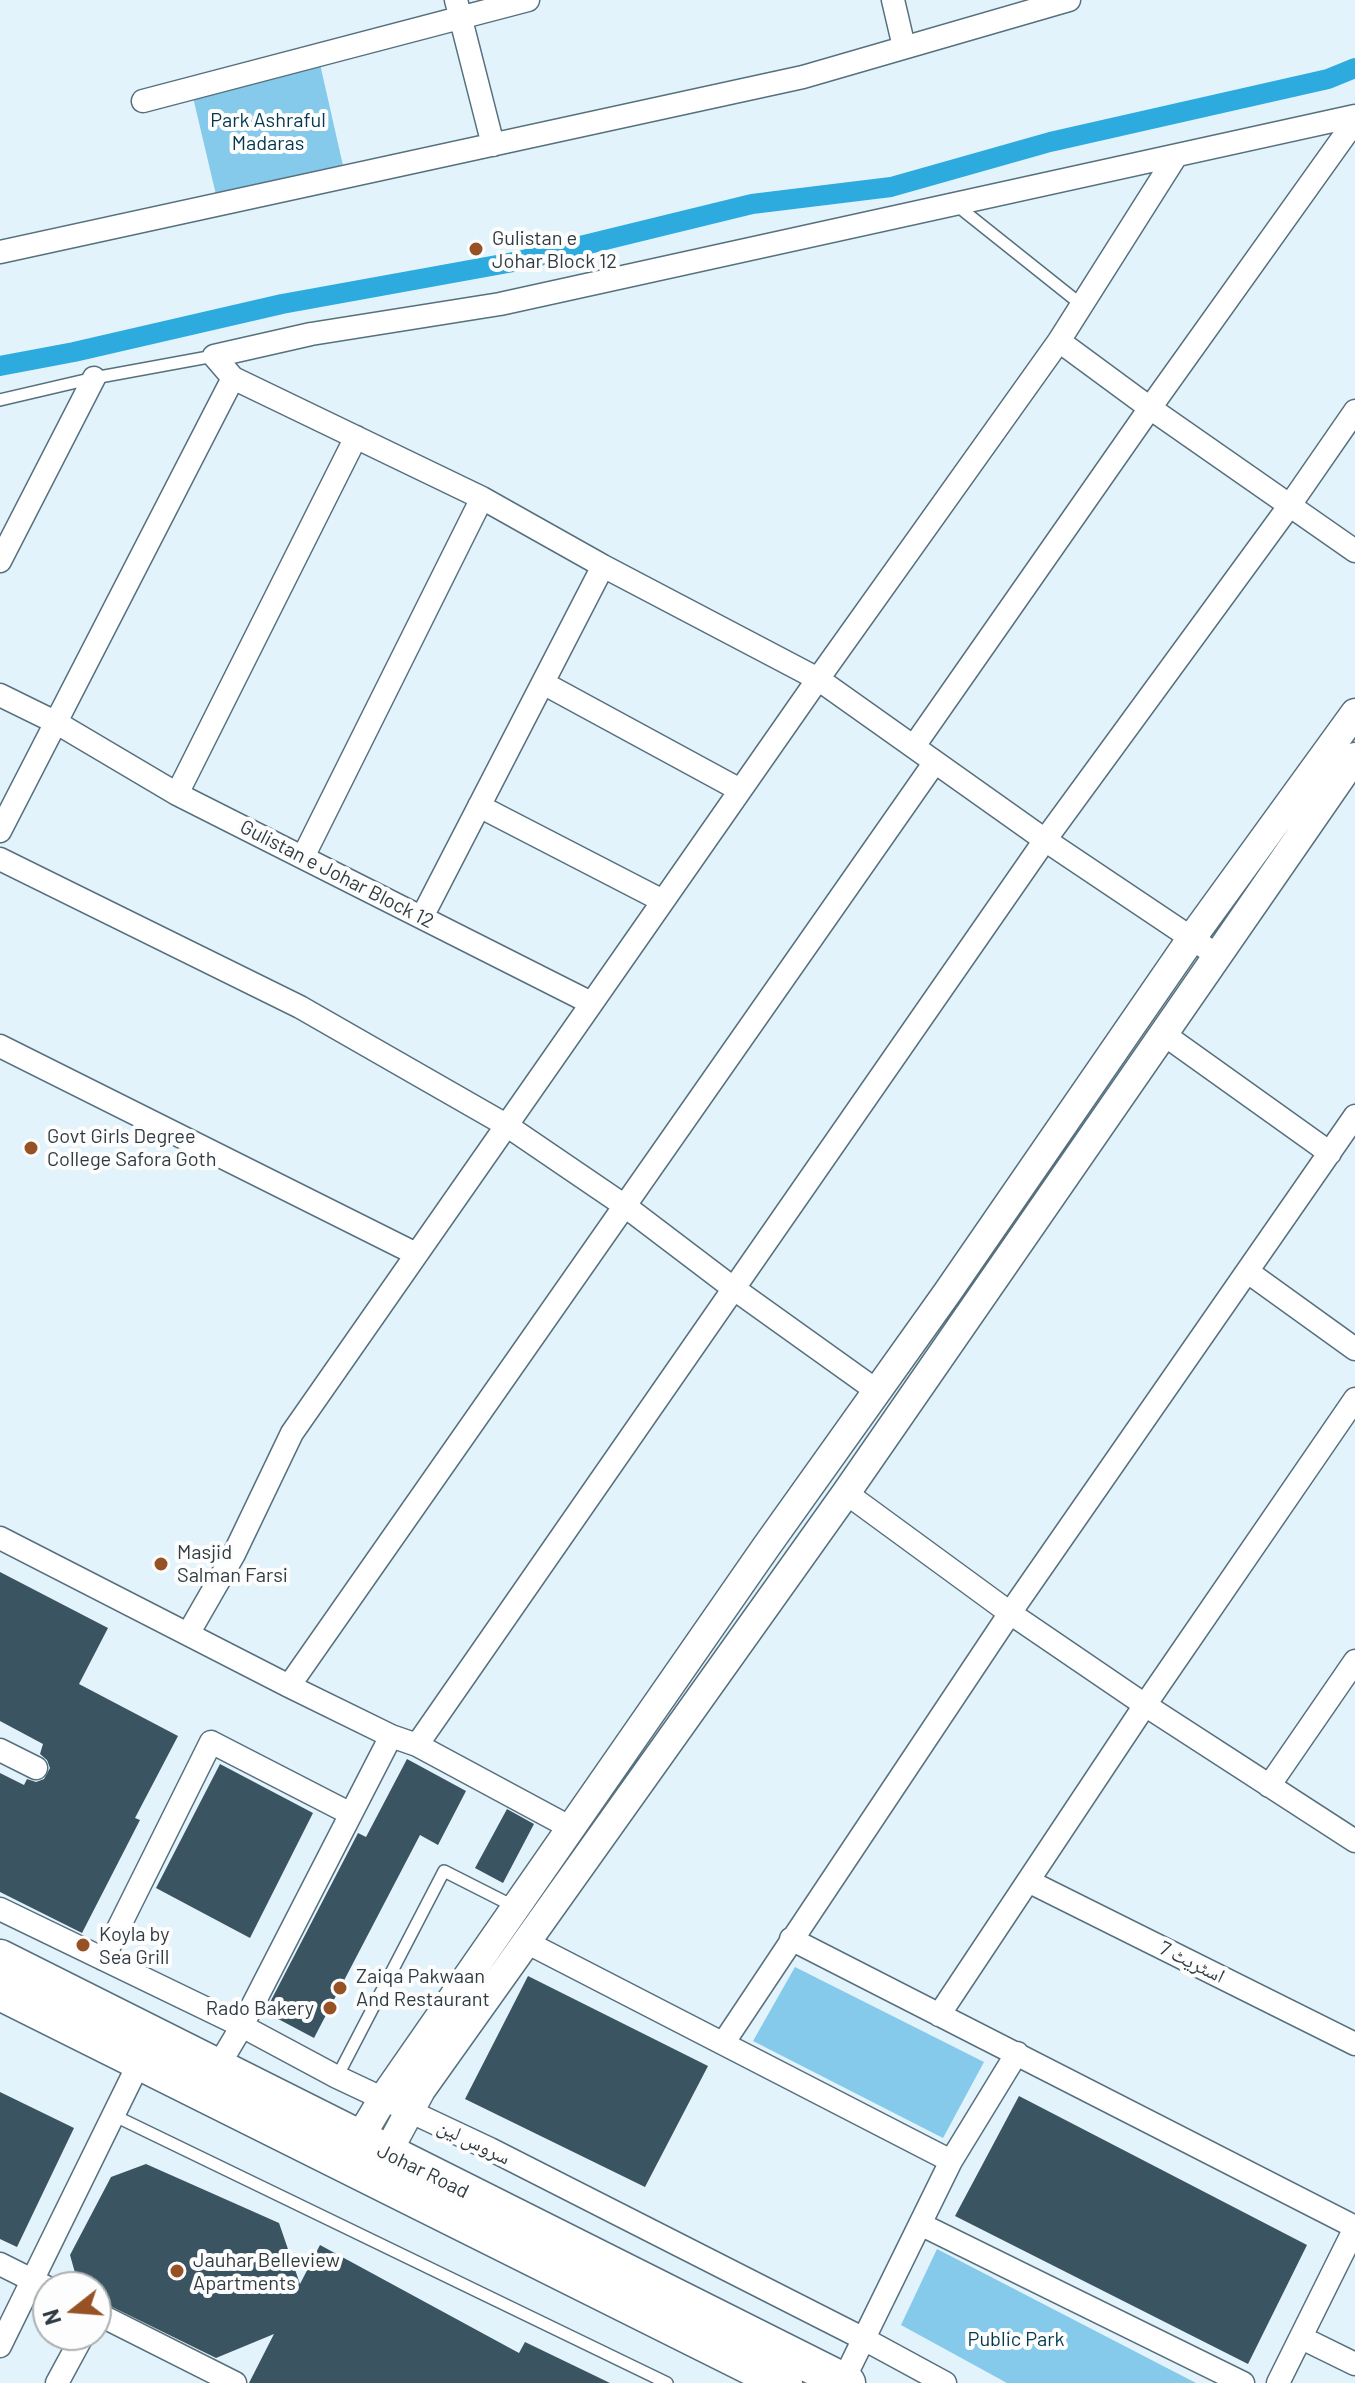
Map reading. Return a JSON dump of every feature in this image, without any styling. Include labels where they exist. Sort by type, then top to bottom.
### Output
[{"type":"main road","name":"Johar Road","points":[[0,1958],[845,2382]]},
{"type":"main road","name":"Johar Road","points":[[0,1992],[748,2375],[784,2383]]},
{"type":"street","points":[[143,101],[458,8],[528,0]]},
{"type":"street","points":[[893,0],[904,47]]},
{"type":"street","points":[[0,252],[803,77],[1069,0]]},
{"type":"street","points":[[458,8],[493,145]]},
{"type":"street","points":[[1218,956],[1045,840],[818,679],[603,566],[482,498],[233,378],[214,356],[311,334],[500,304],[1355,118]]},
{"type":"street","points":[[914,746],[1355,118]]},
{"type":"street","points":[[188,1634],[234,1554],[292,1433],[740,790],[1059,341],[1176,156]]},
{"type":"street","points":[[1059,341],[1355,551]]},
{"type":"street","points":[[0,561],[94,378]]},
{"type":"street","points":[[0,831],[233,378]]},
{"type":"street","points":[[417,1745],[1045,840],[1355,411]]},
{"type":"street","points":[[177,794],[356,437]]},
{"type":"street","points":[[303,857],[482,498]]},
{"type":"street","points":[[422,917],[603,566]]},
{"type":"street","points":[[543,683],[740,790]]},
{"type":"street","name":"Gulistan e Johar Block 12","points":[[0,695],[57,723],[177,794],[591,1003]]},
{"type":"street","points":[[373,2146],[384,2097],[1191,939],[1355,713]]},
{"type":"street","points":[[373,2146],[410,2110],[437,2066],[846,1493],[1355,757]]},
{"type":"street","points":[[289,1686],[935,762]]},
{"type":"street","points":[[479,806],[663,901]]},
{"type":"street","points":[[0,859],[300,1007],[506,1125],[625,1206],[877,1391]]},
{"type":"street","points":[[1162,1033],[1330,1153]]},
{"type":"street","points":[[0,1046],[416,1254]]},
{"type":"street","points":[[724,2042],[1010,1613],[1355,1116]]},
{"type":"street","points":[[1248,1272],[1355,1349]]},
{"type":"street","points":[[938,1306],[963,1322]]},
{"type":"street","points":[[939,2015],[1145,1705],[1355,1399]]},
{"type":"street","points":[[846,1493],[1010,1613],[1355,1841]]},
{"type":"street","points":[[0,1538],[289,1686],[391,1736],[417,1745],[573,1829]]},
{"type":"street","points":[[1269,1786],[1355,1661]]},
{"type":"street","points":[[217,2068],[242,2026],[391,1736]]},
{"type":"street","points":[[103,1959],[211,1742],[349,1813]]},
{"type":"street","points":[[0,1750],[36,1768]]},
{"type":"street","name":"اسٹریٹ 7","points":[[1028,1881],[1355,2044]]},
{"type":"street","name":"سروس لین","points":[[0,1909],[242,2026],[337,2077],[410,2110],[945,2383]]},
{"type":"street","points":[[791,1939],[1355,2227],[1278,2383]]},
{"type":"street","points":[[526,1942],[951,2161]]},
{"type":"street","points":[[845,2382],[951,2161],[1017,2053]]},
{"type":"street","points":[[47,2271],[113,2115],[140,2061]]},
{"type":"street","points":[[920,2224],[1243,2383]]},
{"type":"street","points":[[0,2264],[32,2280]]},
{"type":"street","points":[[0,2346],[32,2298]]},
{"type":"street","points":[[112,2321],[235,2383]]},
{"type":"street","points":[[1302,2338],[1355,2364]]},
{"type":"street","points":[[57,2383],[74,2351]]},
{"type":"lane","points":[[954,203],[1083,306]]},
{"type":"lane","points":[[0,400],[94,378],[214,356]]},
{"type":"lane","points":[[337,2077],[444,1871],[517,1908]]},
{"type":"lane","points":[[113,2115],[667,2383]]},
{"type":"green space","name":"Park Ashraful Madaras","points":[[320,64],[344,170],[217,199],[192,93]]},
{"type":"green space","points":[[795,1967],[984,2062],[943,2138],[753,2041]]},
{"type":"green space","name":"Public Park","points":[[937,2249],[1196,2383],[1007,2383],[901,2325]]},
{"type":"building","points":[[0,1572],[108,1628],[79,1684],[178,1736],[135,1818],[140,1820],[82,1933],[0,1892],[0,1773],[24,1785],[27,1779],[36,1782],[44,1779],[50,1768],[40,1754],[43,1744],[0,1721]]},
{"type":"building","points":[[407,1759],[466,1791],[438,1845],[420,1835],[314,2038],[265,2012],[358,1833],[366,1837]]},
{"type":"building","points":[[220,1764],[313,1813],[250,1938],[156,1888]]},
{"type":"building","points":[[507,1809],[534,1824],[503,1883],[475,1868]]},
{"type":"building","points":[[528,1976],[708,2066],[645,2187],[465,2099]]},
{"type":"building","points":[[0,2092],[74,2128],[17,2247],[0,2239]]},
{"type":"building","points":[[1019,2096],[1307,2245],[1248,2364],[955,2216]]},
{"type":"building","points":[[146,2164],[279,2223],[300,2284],[320,2245],[519,2353],[525,2342],[610,2383],[249,2383],[274,2334],[216,2358],[112,2307],[112,2271],[74,2271],[70,2255],[111,2177]]},
{"type":"waterway","points":[[0,366],[282,304],[519,261],[752,204],[891,187],[1050,142],[1328,79],[1355,68]]},
{"type":"place","name":"Gulistan e Johar Block 12","points":[[476,249]]},
{"type":"place","name":"Govt Girls Degree College Safora Goth","points":[[31,1148]]},
{"type":"place","name":"Masjid Salman Farsi","points":[[161,1564]]},
{"type":"place","name":"Koyla by Sea Grill","points":[[83,1945]]},
{"type":"place","name":"Zaiqa Pakwaan And Restaurant","points":[[340,1988]]},
{"type":"place","name":"Rado Bakery","points":[[330,2008]]},
{"type":"place","name":"Jauhar Belleview Apartments","points":[[177,2271]]}]
